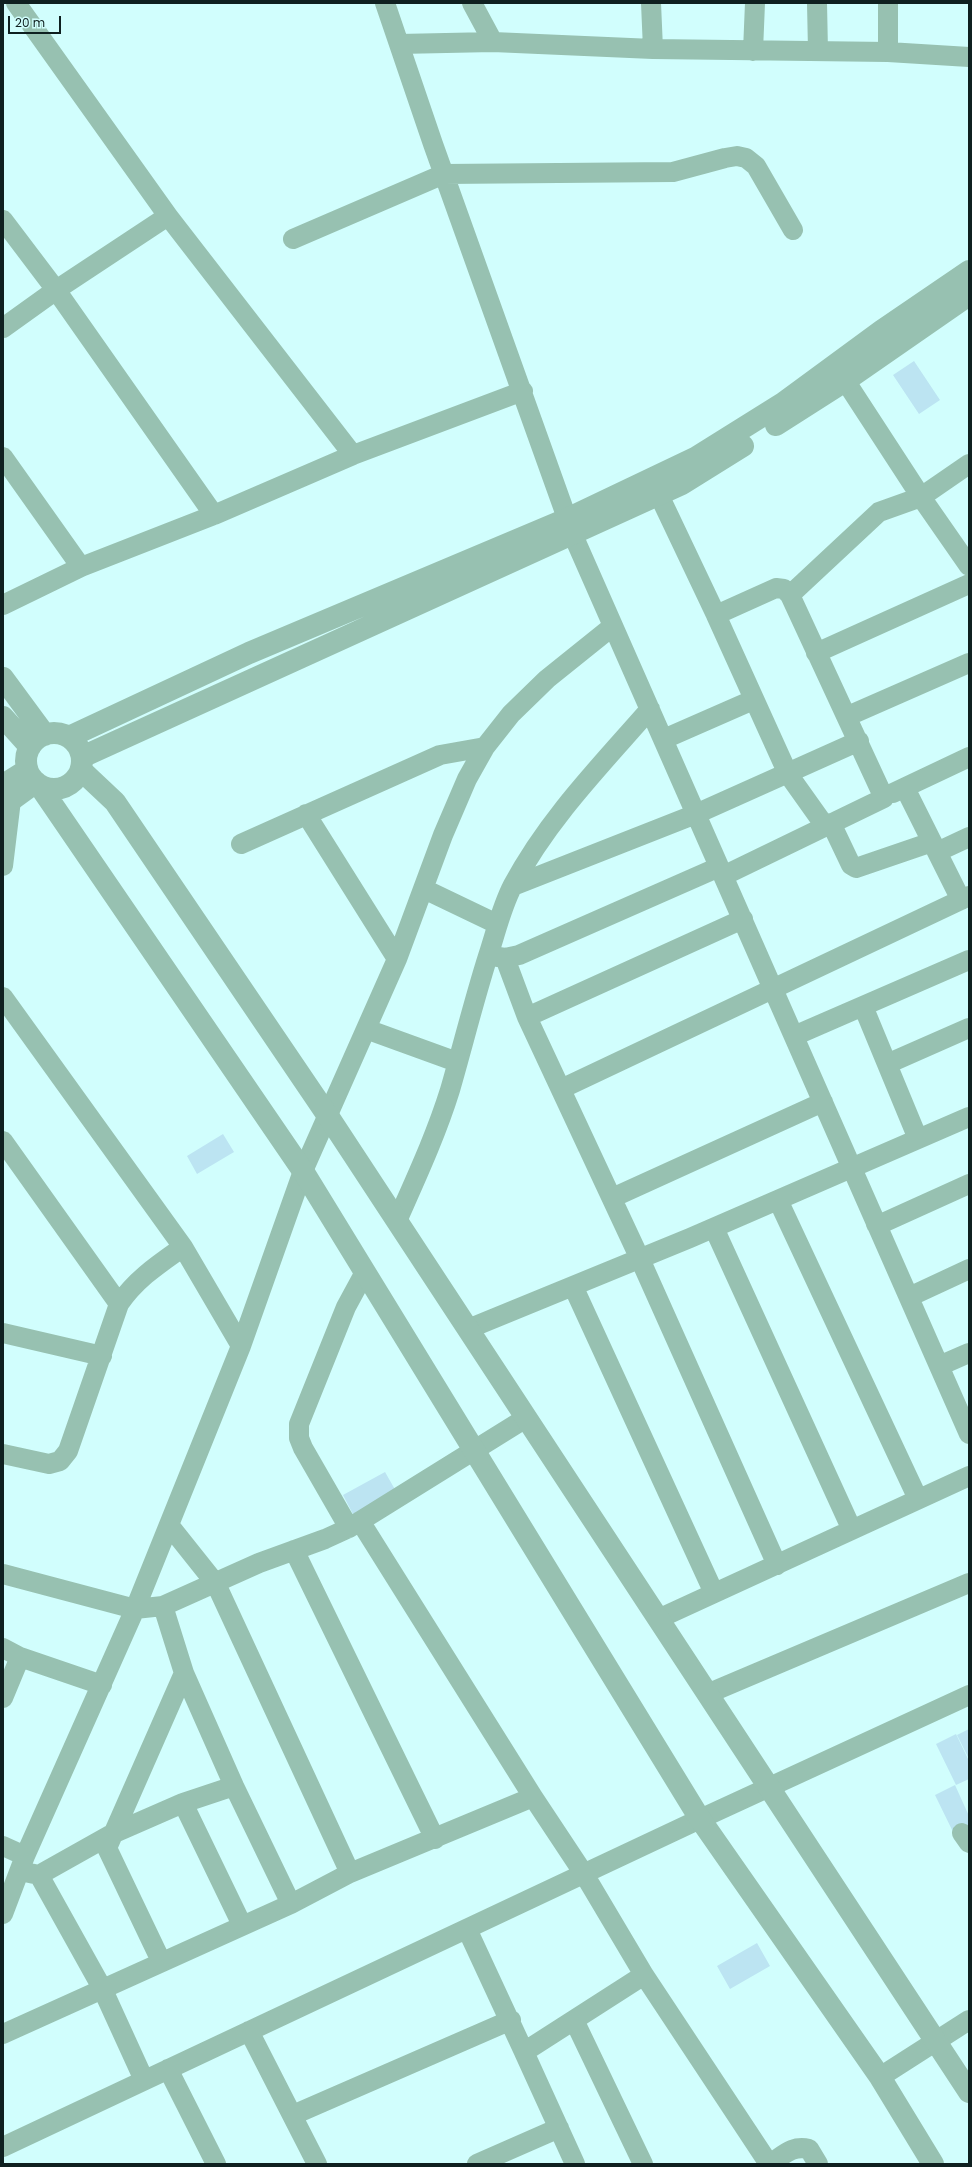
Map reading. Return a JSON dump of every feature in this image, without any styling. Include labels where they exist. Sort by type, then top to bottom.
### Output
[{"type":"street","points":[[16,3],[168,216],[353,455]]},
{"type":"street","points":[[385,3],[444,174],[570,527],[969,1434]]},
{"type":"street","points":[[472,3],[493,42]]},
{"type":"street","points":[[651,3],[653,49]]},
{"type":"street","points":[[753,51],[755,3]]},
{"type":"street","points":[[817,3],[818,52]]},
{"type":"street","points":[[888,3],[888,52]]},
{"type":"street","points":[[399,44],[493,42],[653,49],[888,52],[969,57]]},
{"type":"street","points":[[293,239],[444,174],[667,173],[737,156],[746,158],[756,166],[793,230]]},
{"type":"street","points":[[3,328],[56,290],[168,216]]},
{"type":"street","points":[[3,220],[56,290],[214,515]]},
{"type":"street","points":[[69,737],[249,653],[570,527],[659,495],[682,484],[840,373],[969,270]]},
{"type":"street","points":[[34,779],[51,789],[64,788],[74,781],[82,764],[570,527],[695,458],[783,403],[840,373],[969,295]]},
{"type":"street","points":[[840,373],[920,497],[969,566]]},
{"type":"street","points":[[3,606],[81,567],[214,515],[353,455],[523,392]]},
{"type":"street","points":[[3,457],[81,567]]},
{"type":"street","points":[[790,595],[879,512],[920,497],[969,464]]},
{"type":"street","points":[[659,495],[716,615],[753,700],[788,774],[828,825],[851,865],[856,868],[864,867],[969,837]]},
{"type":"street","points":[[816,653],[969,584]]},
{"type":"street","points":[[716,615],[776,588],[784,589],[790,595],[816,653],[848,716],[884,798]]},
{"type":"street","points":[[3,1914],[22,1863],[135,1609],[241,1346],[303,1171],[397,959],[443,835],[464,786],[485,747],[511,714],[547,679],[613,626]]},
{"type":"street","points":[[848,716],[969,663]]},
{"type":"street","points":[[3,678],[38,741]]},
{"type":"street","points":[[664,739],[753,700]]},
{"type":"street","points":[[650,709],[572,798],[544,835],[513,886],[497,924],[497,957],[527,1017],[612,1198],[777,1565]]},
{"type":"street","points":[[3,717],[38,741]]},
{"type":"street","points":[[928,2162],[880,2077],[700,1819],[303,1171],[34,779],[26,762],[38,741],[58,733],[69,737],[78,746],[82,764],[115,802],[327,1115],[969,2092]]},
{"type":"street","points":[[513,886],[696,814],[859,741]]},
{"type":"street","points":[[241,844],[440,755],[485,747]]},
{"type":"street","points":[[397,1221],[434,1138],[457,1062],[478,984],[497,957],[519,955],[721,871],[828,825],[969,757]]},
{"type":"street","points":[[3,866],[6,797],[34,779]]},
{"type":"street","points":[[561,1089],[774,990],[965,898],[935,847],[906,788]]},
{"type":"street","points":[[306,814],[397,959]]},
{"type":"street","points":[[424,889],[497,924]]},
{"type":"street","points":[[527,1017],[742,919]]},
{"type":"street","points":[[794,1036],[969,960]]},
{"type":"street","points":[[3,997],[183,1247],[241,1346]]},
{"type":"street","points":[[863,1006],[918,1139]]},
{"type":"street","points":[[887,1064],[969,1028]]},
{"type":"street","points":[[366,1029],[457,1062]]},
{"type":"street","points":[[612,1198],[823,1102]]},
{"type":"street","points":[[468,1329],[714,1228],[969,1117]]},
{"type":"street","points":[[3,1141],[119,1304]]},
{"type":"street","points":[[876,1224],[885,1222],[969,1184]]},
{"type":"street","points":[[778,1200],[918,1500]]},
{"type":"street","points":[[714,1228],[852,1530]]},
{"type":"street","points":[[3,1454],[49,1464],[60,1462],[68,1451],[119,1304],[130,1287],[146,1273],[183,1247]]},
{"type":"street","points":[[909,1297],[969,1269]]},
{"type":"street","points":[[365,1272],[346,1308],[298,1424],[299,1438],[303,1448],[534,1797],[584,1874],[644,1975],[770,2164],[792,2148],[798,2147],[809,2149],[818,2164]]},
{"type":"street","points":[[574,1286],[714,1593]]},
{"type":"street","points":[[3,1333],[102,1356]]},
{"type":"street","points":[[939,1366],[969,1353]]},
{"type":"street","points":[[3,1574],[135,1609],[163,1606],[216,1584],[259,1563],[325,1539],[354,1524],[475,1451],[526,1418]]},
{"type":"street","points":[[658,1619],[969,1476]]},
{"type":"street","points":[[169,1525],[216,1584],[350,1873]]},
{"type":"street","points":[[294,1550],[436,1838]]},
{"type":"street","points":[[707,1694],[969,1583]]},
{"type":"street","points":[[163,1606],[184,1673],[234,1786],[291,1904]]},
{"type":"street","points":[[3,1698],[11,1653],[102,1685]]},
{"type":"street","points":[[162,1961],[107,1848],[184,1673]]},
{"type":"street","points":[[3,2147],[768,1787],[969,1695]]},
{"type":"street","points":[[39,1876],[112,1834],[183,1803],[234,1786]]},
{"type":"street","points":[[3,2034],[291,1904],[350,1873],[534,1797]]},
{"type":"street","points":[[183,1803],[242,1925]]},
{"type":"street","points":[[3,1846],[39,1876],[102,1988],[144,2080]]},
{"type":"street","points":[[467,1929],[511,2020],[575,2164]]},
{"type":"street","points":[[524,2052],[644,1975]]},
{"type":"street","points":[[293,2115],[511,2020]]},
{"type":"street","points":[[574,2020],[643,2164]]},
{"type":"street","points":[[880,2077],[969,2020]]},
{"type":"street","points":[[248,2031],[293,2115],[317,2164]]},
{"type":"street","points":[[168,2069],[216,2164]]},
{"type":"street","points":[[477,2164],[559,2128]]},
{"type":"building","points":[[914,361],[940,400],[919,414],[893,375]]},
{"type":"building","points":[[223,1134],[234,1152],[197,1174],[187,1156]]},
{"type":"building","points":[[385,1472],[397,1493],[354,1516],[343,1495]]},
{"type":"building","points":[[969,1729],[969,1759],[957,1735]]},
{"type":"building","points":[[956,1734],[969,1761],[969,1779],[956,1785],[936,1744]]},
{"type":"building","points":[[955,1785],[969,1816],[969,1829],[955,1836],[935,1795]]},
{"type":"building","points":[[757,1943],[770,1966],[730,1989],[717,1966]]}]
